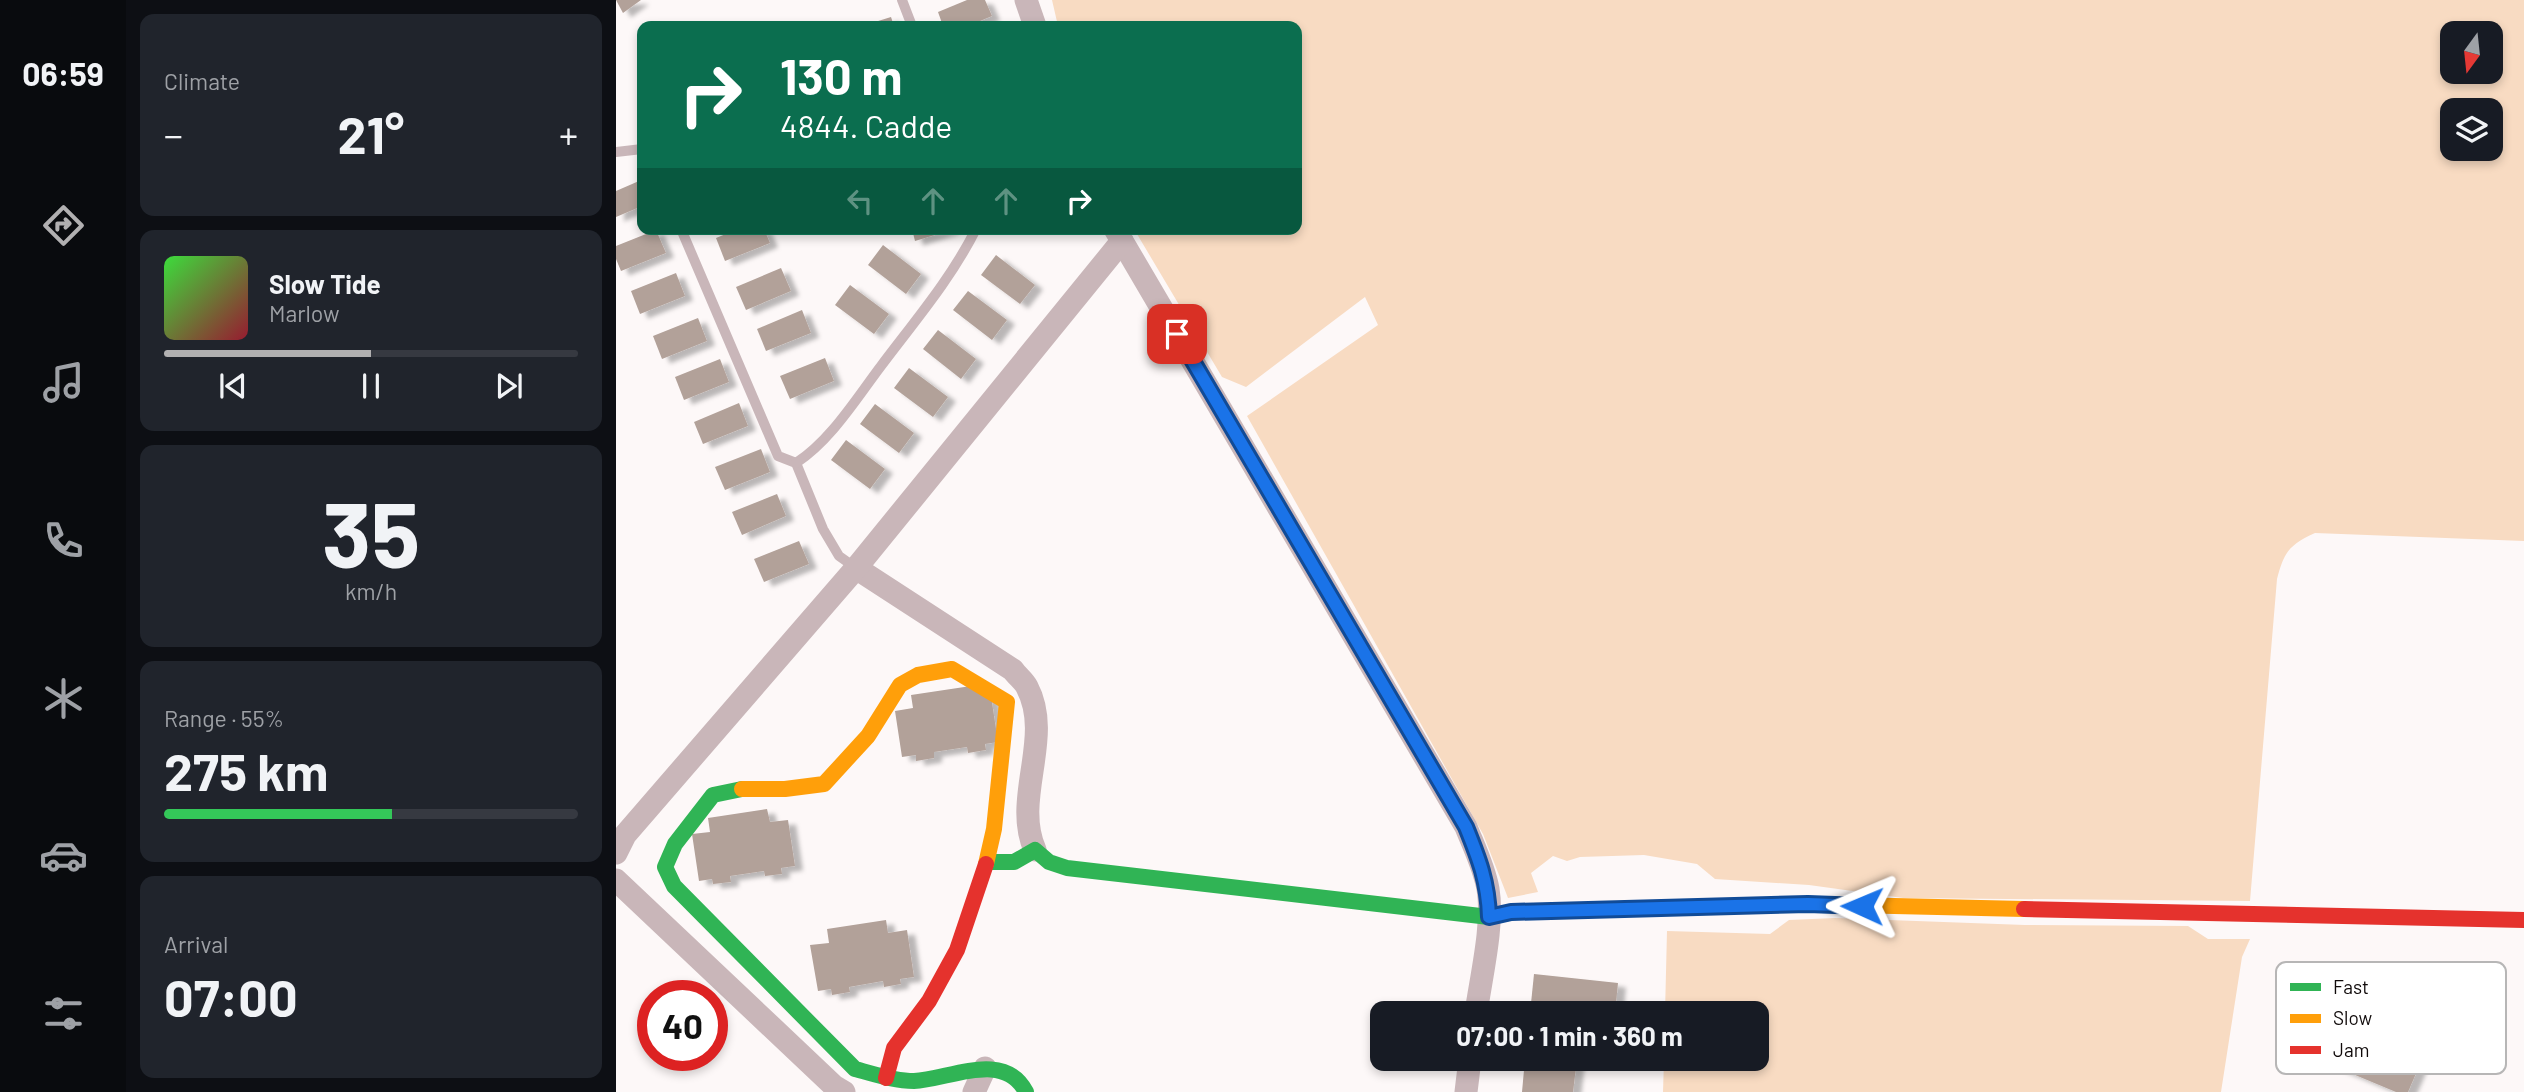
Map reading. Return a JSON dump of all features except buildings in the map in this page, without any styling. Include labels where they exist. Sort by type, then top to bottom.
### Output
[{"type":"street","points":[[1026,0],[1033,21]]},
{"type":"street","points":[[616,853],[625,835],[856,568],[1119,235],[1466,827],[1488,890],[1489,917],[1478,1001]]},
{"type":"street","points":[[856,568],[1013,670],[1027,687],[1035,713],[1036,734],[1027,815],[1028,836],[1035,850],[1049,862],[1068,868],[1489,917],[1511,912],[1808,904],[2524,920]]},
{"type":"street","points":[[886,1078],[894,1048],[929,1001],[957,950],[987,862],[994,829],[1007,702],[952,669],[918,675],[900,685],[868,736],[824,784],[785,789],[748,788],[713,795],[675,844],[668,856],[666,867],[674,886],[855,1069],[886,1078],[914,1081],[939,1078],[965,1069],[985,1068],[1014,1087]]},
{"type":"street","points":[[987,862],[1014,862],[1035,850]]},
{"type":"street","points":[[616,880],[834,1086],[844,1092]]},
{"type":"street","points":[[974,1092],[985,1068]]},
{"type":"street","points":[[1466,1092],[1469,1071]]},
{"type":"lane","points":[[902,0],[910,21]]},
{"type":"lane","points":[[616,152],[637,150]]},
{"type":"lane","points":[[684,235],[778,456],[796,463],[824,529],[839,556],[856,568]]},
{"type":"lane","points":[[796,463],[809,455],[851,405],[959,262],[973,235]]},
{"type":"shaded area","points":[[1052,0],[2524,0],[2524,541],[2315,533],[2289,550],[2277,579],[2250,901],[1903,898],[1809,885],[1715,879],[1697,864],[1644,855],[1580,857],[1567,861],[1553,856],[1531,873],[1538,892],[1508,898],[1483,834],[1247,416],[1378,325],[1365,297],[1246,387],[1222,377],[1138,235],[1302,235],[1302,21],[1057,21]]},
{"type":"shaded area","points":[[1835,918],[2025,925],[2188,926],[2208,939],[2250,939],[2242,957],[2221,1092],[1663,1092],[1664,1071],[1769,1071],[1769,1001],[1665,1001],[1667,931],[1770,934],[1789,920]]},
{"type":"traffic: fast","points":[[742,789],[713,795],[675,844],[665,867],[674,886],[855,1069],[892,1079],[914,1081],[990,1069],[1004,1072],[1016,1079],[1026,1092]]},
{"type":"traffic: fast","points":[[987,862],[1014,862],[1035,850],[1049,862],[1067,868],[1489,917],[1514,912]]},
{"type":"traffic: slow","points":[[742,789],[785,789],[824,784],[868,736],[900,685],[918,675],[952,669],[1007,702],[994,829],[986,864]]},
{"type":"traffic: slow","points":[[1514,912],[1808,904],[2024,909]]},
{"type":"traffic: jam","points":[[886,1078],[894,1048],[929,1001],[957,950],[986,864]]},
{"type":"traffic: jam","points":[[2024,909],[2524,920]]},
{"type":"route","points":[[1177,334],[1466,827],[1488,890],[1489,917],[1511,912],[1808,904],[1862,906]]}]
